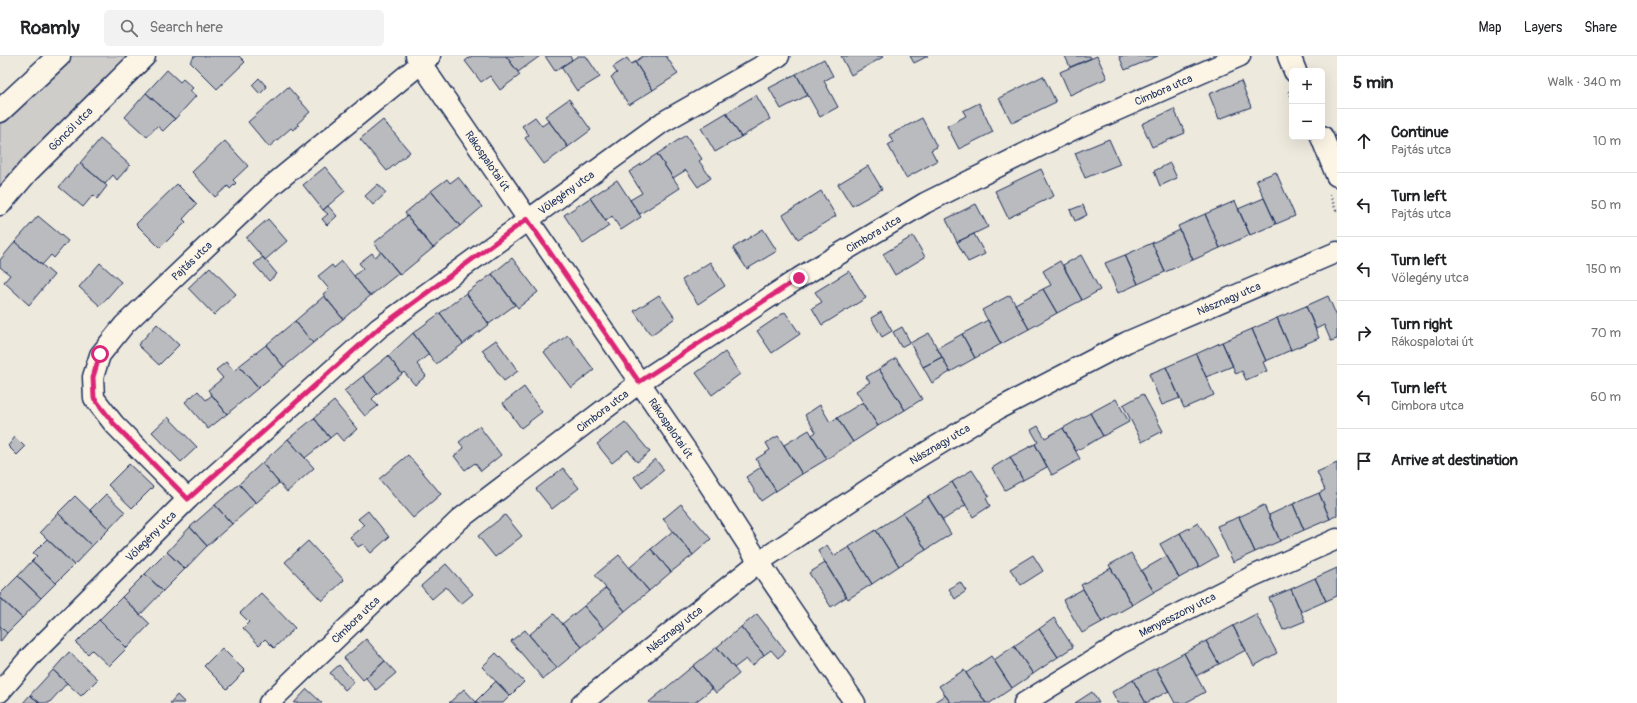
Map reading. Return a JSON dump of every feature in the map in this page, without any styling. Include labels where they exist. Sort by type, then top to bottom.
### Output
[{"type":"street","points":[[0,111],[59,56]]},
{"type":"street","name":"Göncöl utca","points":[[0,204],[28,171],[144,56]]},
{"type":"street","name":"Vőlegény utca","points":[[0,692],[30,657],[188,499],[379,328],[527,219],[663,122],[779,56]]},
{"type":"street","name":"Cimbora utca","points":[[270,703],[460,519],[639,382],[799,278],[925,203],[1074,129],[1240,56]]},
{"type":"street","points":[[1290,56],[1295,68]]},
{"type":"street","name":"Rákospalotai út","points":[[422,58],[527,219],[699,469],[759,562],[855,703]]},
{"type":"street","name":"Pajtás utca","points":[[188,499],[114,424],[94,398],[93,377],[100,354],[124,325],[265,191],[422,58]]},
{"type":"street","points":[[1323,140],[1337,175]]},
{"type":"street","name":"Násznagy utca","points":[[582,703],[759,562],[900,468],[998,409],[1127,342],[1337,252]]},
{"type":"street","name":"Menyasszony utca","points":[[1024,703],[1121,643],[1253,576],[1337,540]]},
{"type":"shaded area","points":[[67,56],[137,56],[0,196],[0,117]]},
{"type":"building","points":[[193,56],[239,56],[245,62],[217,89],[190,62],[194,57]]},
{"type":"building","points":[[472,56],[506,56],[520,75],[500,90],[490,76],[481,82],[465,61]]},
{"type":"building","points":[[506,56],[540,56],[518,72]]},
{"type":"building","points":[[545,56],[570,56],[572,60],[555,71]]},
{"type":"building","points":[[578,56],[586,56],[600,77],[577,91],[561,67]]},
{"type":"building","points":[[643,56],[666,56],[678,74],[653,90],[635,62]]},
{"type":"building","points":[[841,56],[882,56],[883,57],[851,75]]},
{"type":"building","points":[[910,56],[928,56],[914,63]]},
{"type":"building","points":[[1065,56],[1090,56],[1091,58],[1070,67]]},
{"type":"building","points":[[1097,56],[1107,78],[1070,95],[1060,72]]},
{"type":"building","points":[[1119,56],[1158,56],[1125,70]]},
{"type":"building","points":[[627,58],[631,64],[635,62],[653,90],[629,105],[611,77],[617,73],[613,67]]},
{"type":"building","points":[[824,59],[833,76],[824,81],[838,107],[820,117],[796,74]]},
{"type":"building","points":[[167,70],[180,82],[183,79],[193,88],[190,91],[196,96],[175,119],[146,93]]},
{"type":"building","points":[[796,74],[808,95],[781,109],[769,88]]},
{"type":"building","points":[[1043,76],[1056,102],[1012,123],[999,98]]},
{"type":"building","points":[[259,78],[267,87],[260,94],[252,85]]},
{"type":"building","points":[[1241,81],[1251,107],[1219,119],[1209,94]]},
{"type":"building","points":[[288,87],[310,112],[297,124],[299,125],[293,130],[291,128],[269,147],[248,122]]},
{"type":"building","points":[[146,93],[175,119],[163,131],[157,126],[147,137],[125,117]]},
{"type":"building","points":[[756,95],[770,119],[741,137],[726,113]]},
{"type":"building","points":[[569,99],[591,130],[568,147],[545,116]]},
{"type":"building","points":[[979,103],[993,132],[959,149],[947,126],[966,116],[963,111]]},
{"type":"building","points":[[1174,109],[1185,133],[1152,147],[1142,124]]},
{"type":"building","points":[[726,113],[741,137],[715,152],[701,128]]},
{"type":"building","points":[[535,117],[542,126],[549,121],[568,147],[544,164],[525,138],[529,135],[522,126]]},
{"type":"building","points":[[922,118],[937,147],[931,150],[937,161],[906,178],[888,145],[893,142],[889,135]]},
{"type":"building","points":[[383,120],[410,152],[387,171],[360,139]]},
{"type":"building","points":[[686,135],[702,159],[699,161],[711,178],[698,187],[686,170],[673,178],[657,154]]},
{"type":"building","points":[[100,139],[130,165],[117,180],[113,175],[105,184],[80,163]]},
{"type":"building","points":[[1109,139],[1120,164],[1085,178],[1075,153]]},
{"type":"building","points":[[225,141],[248,166],[233,180],[236,183],[230,189],[228,186],[215,197],[192,172]]},
{"type":"building","points":[[657,154],[680,188],[640,214],[630,200],[642,193],[629,172]]},
{"type":"building","points":[[80,163],[107,186],[97,199],[93,195],[83,207],[59,187]]},
{"type":"building","points":[[1170,163],[1177,178],[1160,186],[1154,171]]},
{"type":"building","points":[[868,166],[882,189],[852,206],[838,184]]},
{"type":"building","points":[[325,167],[345,191],[323,210],[303,185]]},
{"type":"building","points":[[1041,169],[1054,196],[1008,218],[995,191]]},
{"type":"building","points":[[1276,172],[1295,216],[1276,224],[1256,180]]},
{"type":"building","points":[[458,177],[482,207],[460,226],[431,191],[447,179],[450,183]]},
{"type":"building","points":[[617,180],[641,217],[621,230],[612,216],[606,221],[590,198]]},
{"type":"building","points":[[177,184],[197,204],[183,219],[186,222],[160,248],[136,224]]},
{"type":"building","points":[[378,184],[386,193],[373,205],[365,196]]},
{"type":"building","points":[[431,191],[460,226],[433,248],[405,213]]},
{"type":"building","points":[[821,191],[836,216],[798,239],[783,215]]},
{"type":"building","points":[[590,198],[609,226],[583,244],[564,215]]},
{"type":"building","points":[[1264,198],[1276,224],[1250,235],[1238,209]]},
{"type":"building","points":[[1235,201],[1250,235],[1220,248],[1205,214]]},
{"type":"building","points":[[976,204],[988,227],[957,242],[946,219]]},
{"type":"building","points":[[1083,205],[1087,215],[1075,221],[1070,210]]},
{"type":"building","points":[[328,206],[337,216],[327,225],[322,219],[328,214],[323,210]]},
{"type":"building","points":[[1205,214],[1220,248],[1193,260],[1178,226]]},
{"type":"building","points":[[38,216],[68,241],[54,258],[51,255],[42,265],[15,242]]},
{"type":"building","points":[[407,216],[433,248],[400,275],[374,243]]},
{"type":"building","points":[[268,219],[287,241],[265,260],[246,238]]},
{"type":"building","points":[[763,229],[777,251],[747,269],[733,248]]},
{"type":"building","points":[[1180,230],[1193,260],[1165,272],[1152,243]]},
{"type":"building","points":[[974,234],[985,254],[968,262],[957,242]]},
{"type":"building","points":[[913,236],[925,257],[895,275],[883,254]]},
{"type":"building","points":[[15,242],[54,275],[29,305],[4,282],[10,275],[0,267],[0,260]]},
{"type":"building","points":[[1152,243],[1165,272],[1138,284],[1125,255]]},
{"type":"building","points":[[381,252],[399,273],[370,296],[354,276],[363,268],[359,263],[372,253],[375,257]]},
{"type":"building","points":[[1081,255],[1100,290],[1082,300],[1063,265]]},
{"type":"building","points":[[1125,255],[1138,284],[1118,293],[1105,263]]},
{"type":"building","points":[[263,257],[277,274],[269,281],[254,264]]},
{"type":"building","points":[[512,258],[538,292],[518,308],[492,274]]},
{"type":"building","points":[[342,261],[370,296],[343,319],[323,294],[329,289],[318,276],[332,265],[334,268]]},
{"type":"building","points":[[1060,261],[1082,300],[1057,313],[1043,289],[1051,285],[1043,271]]},
{"type":"building","points":[[710,262],[725,286],[698,304],[682,280]]},
{"type":"building","points":[[100,263],[121,282],[100,306],[79,287]]},
{"type":"building","points":[[210,267],[236,294],[214,315],[188,288]]},
{"type":"building","points":[[849,271],[866,298],[822,325],[812,308],[822,302],[815,292]]},
{"type":"building","points":[[492,274],[515,305],[489,324],[466,293]]},
{"type":"building","points":[[1043,289],[1057,313],[1029,329],[1015,304]]},
{"type":"building","points":[[466,293],[489,324],[463,344],[440,313]]},
{"type":"building","points":[[659,295],[675,318],[651,335],[634,311]]},
{"type":"building","points":[[1010,295],[1029,329],[1001,344],[982,310]]},
{"type":"building","points":[[324,296],[343,319],[313,343],[295,321]]},
{"type":"building","points":[[1328,296],[1337,317],[1337,339],[1331,341],[1324,325],[1316,329],[1306,306]]},
{"type":"building","points":[[1306,306],[1319,338],[1291,350],[1277,318]]},
{"type":"building","points":[[785,312],[800,334],[772,353],[757,331]]},
{"type":"building","points":[[881,312],[892,331],[882,337],[871,318]]},
{"type":"building","points":[[440,313],[463,344],[436,364],[413,333]]},
{"type":"building","points":[[1277,318],[1291,350],[1266,361],[1252,329]]},
{"type":"building","points":[[988,320],[1001,344],[975,358],[962,334]]},
{"type":"building","points":[[295,321],[313,343],[284,367],[266,345]]},
{"type":"building","points":[[157,324],[179,345],[159,365],[138,345]]},
{"type":"building","points":[[902,327],[910,342],[901,347],[893,332]]},
{"type":"building","points":[[1252,329],[1266,361],[1263,362],[1267,371],[1246,380],[1242,371],[1236,374],[1222,342]]},
{"type":"building","points":[[413,333],[429,354],[417,364],[426,376],[415,385],[404,372],[402,374],[388,356]]},
{"type":"building","points":[[929,333],[942,357],[923,367],[910,343]]},
{"type":"building","points":[[962,334],[975,358],[950,372],[937,348]]},
{"type":"building","points":[[568,335],[594,370],[571,388],[544,352]]},
{"type":"building","points":[[496,340],[518,371],[504,381],[482,350]]},
{"type":"building","points":[[1222,342],[1233,366],[1206,377],[1196,354]]},
{"type":"building","points":[[266,345],[284,367],[258,388],[239,366]]},
{"type":"building","points":[[725,352],[740,374],[712,395],[696,373]]},
{"type":"building","points":[[1196,354],[1214,395],[1184,408],[1166,367]]},
{"type":"building","points":[[388,356],[402,374],[377,394],[363,376]]},
{"type":"building","points":[[942,357],[950,372],[932,383],[923,367]]},
{"type":"building","points":[[896,358],[922,399],[905,410],[879,369]]},
{"type":"building","points":[[226,362],[234,371],[239,366],[258,388],[227,414],[208,390],[223,378],[216,370]]},
{"type":"building","points":[[1166,367],[1180,398],[1162,405],[1149,374]]},
{"type":"building","points":[[879,369],[905,410],[878,426],[856,391],[870,382],[866,377]]},
{"type":"building","points":[[363,376],[377,394],[372,399],[378,406],[365,416],[344,391]]},
{"type":"building","points":[[524,387],[542,412],[521,428],[503,403]]},
{"type":"building","points":[[198,391],[206,400],[212,395],[227,414],[208,429],[185,402]]},
{"type":"building","points":[[1143,394],[1163,431],[1142,442],[1123,405]]},
{"type":"building","points":[[1116,399],[1129,422],[1103,436],[1090,413]]},
{"type":"building","points":[[334,401],[357,429],[343,441],[336,433],[330,438],[314,418]]},
{"type":"building","points":[[863,402],[878,426],[853,442],[837,418]]},
{"type":"building","points":[[820,405],[830,422],[837,418],[853,442],[827,459],[812,435],[816,432],[805,415]]},
{"type":"building","points":[[1090,413],[1103,436],[1076,451],[1063,428]]},
{"type":"building","points":[[168,417],[197,447],[181,462],[152,432]]},
{"type":"building","points":[[314,418],[330,438],[305,458],[288,439]]},
{"type":"building","points":[[625,422],[650,452],[637,462],[628,450],[612,463],[597,444]]},
{"type":"building","points":[[479,426],[501,455],[481,471],[475,463],[465,470],[454,456],[464,448],[459,442]]},
{"type":"building","points":[[1038,426],[1045,438],[1063,428],[1080,459],[1052,475],[1035,444],[1038,442],[1031,430]]},
{"type":"building","points":[[809,430],[827,459],[802,474],[784,445]]},
{"type":"building","points":[[778,436],[802,474],[776,491],[756,459],[770,450],[766,443]]},
{"type":"building","points":[[15,437],[25,447],[17,455],[8,446]]},
{"type":"building","points":[[288,439],[314,468],[287,492],[262,463]]},
{"type":"building","points":[[1035,444],[1047,467],[1023,480],[1010,457]]},
{"type":"building","points":[[408,455],[441,494],[413,518],[379,479]]},
{"type":"building","points":[[1010,457],[1023,480],[1005,490],[992,468]]},
{"type":"building","points":[[655,459],[664,470],[642,488],[634,477]]},
{"type":"building","points":[[262,463],[279,483],[256,503],[239,484]]},
{"type":"building","points":[[1337,463],[1337,515],[1330,519],[1319,493],[1325,490],[1317,472]]},
{"type":"building","points":[[129,464],[153,487],[132,508],[108,485]]},
{"type":"building","points":[[761,467],[776,491],[761,501],[746,477]]},
{"type":"building","points":[[563,468],[579,488],[552,509],[536,489]]},
{"type":"building","points":[[972,470],[989,496],[986,498],[990,506],[973,517],[952,482]]},
{"type":"building","points":[[952,482],[966,505],[943,520],[928,497]]},
{"type":"building","points":[[239,484],[256,503],[232,524],[215,505]]},
{"type":"building","points":[[1319,493],[1330,519],[1304,530],[1293,504]]},
{"type":"building","points":[[106,494],[125,512],[109,529],[90,510]]},
{"type":"building","points":[[75,496],[109,529],[92,546],[58,513]]},
{"type":"building","points":[[928,497],[951,534],[926,550],[903,513]]},
{"type":"building","points":[[681,504],[711,539],[693,555],[663,519]]},
{"type":"building","points":[[1293,504],[1304,530],[1280,541],[1269,515]]},
{"type":"building","points":[[215,505],[232,524],[207,546],[190,527]]},
{"type":"building","points":[[1264,505],[1280,541],[1255,552],[1239,517]]},
{"type":"building","points":[[368,511],[389,537],[371,553],[363,544],[358,547],[350,537],[364,525],[358,519]]},
{"type":"building","points":[[58,513],[92,546],[74,565],[40,532]]},
{"type":"building","points":[[903,513],[926,550],[899,566],[876,530]]},
{"type":"building","points":[[505,515],[522,536],[495,557],[478,536]]},
{"type":"building","points":[[1239,517],[1255,552],[1233,562],[1217,526]]},
{"type":"building","points":[[1198,523],[1218,556],[1199,567],[1180,533]]},
{"type":"building","points":[[190,527],[207,546],[185,569],[167,552]]},
{"type":"building","points":[[876,530],[899,566],[872,584],[849,547]]},
{"type":"building","points":[[673,531],[693,555],[671,572],[651,549]]},
{"type":"building","points":[[1180,533],[1199,567],[1179,578],[1160,544]]},
{"type":"building","points":[[47,539],[74,565],[56,583],[32,561],[37,556],[33,553]]},
{"type":"building","points":[[308,541],[344,580],[322,601],[285,562]]},
{"type":"building","points":[[827,545],[834,556],[849,547],[872,584],[848,599],[818,551]]},
{"type":"building","points":[[651,549],[671,572],[649,591],[629,568]]},
{"type":"building","points":[[167,552],[185,569],[163,591],[145,574]]},
{"type":"building","points":[[1131,553],[1154,592],[1132,605],[1109,565]]},
{"type":"building","points":[[619,555],[649,591],[625,611],[595,575]]},
{"type":"building","points":[[1033,555],[1043,571],[1021,585],[1010,569]]},
{"type":"building","points":[[1167,556],[1179,578],[1154,592],[1141,571]]},
{"type":"building","points":[[32,561],[56,583],[41,598],[18,576]]},
{"type":"building","points":[[825,563],[846,597],[831,607],[809,573]]},
{"type":"building","points":[[446,564],[473,594],[461,604],[446,587],[432,599],[421,586]]},
{"type":"building","points":[[1111,568],[1132,605],[1102,622],[1081,585]]},
{"type":"building","points":[[1337,568],[1337,596],[1326,601],[1315,578]]},
{"type":"building","points":[[145,574],[163,591],[140,615],[122,597]]},
{"type":"building","points":[[18,576],[41,598],[22,618],[0,597],[0,594]]},
{"type":"building","points":[[1315,578],[1326,601],[1301,612],[1291,589]]},
{"type":"building","points":[[960,582],[966,591],[955,599],[949,589]]},
{"type":"building","points":[[606,588],[625,611],[604,629],[584,606]]},
{"type":"building","points":[[1083,589],[1102,622],[1082,633],[1063,600]]},
{"type":"building","points":[[1291,589],[1305,621],[1283,630],[1269,598]]},
{"type":"building","points":[[261,593],[295,628],[274,648],[265,639],[259,645],[243,628],[249,622],[240,613]]},
{"type":"building","points":[[122,597],[150,624],[127,648],[99,620]]},
{"type":"building","points":[[0,598],[22,618],[7,633],[0,626]]},
{"type":"building","points":[[584,606],[604,629],[582,647],[562,624]]},
{"type":"building","points":[[554,614],[582,647],[557,668],[529,635]]},
{"type":"building","points":[[757,614],[786,651],[778,658],[771,650],[764,655],[741,627]]},
{"type":"building","points":[[1256,614],[1277,653],[1254,666],[1233,626]]},
{"type":"building","points":[[1054,618],[1073,647],[1058,657],[1039,629]]},
{"type":"building","points":[[99,620],[127,648],[109,666],[92,650],[88,654],[76,643]]},
{"type":"building","points":[[0,626],[7,633],[0,642]]},
{"type":"building","points":[[1233,626],[1246,650],[1219,664],[1206,641]]},
{"type":"building","points":[[741,627],[764,655],[752,666],[746,659],[734,668],[717,647]]},
{"type":"building","points":[[1039,629],[1058,657],[1033,674],[1014,646]]},
{"type":"building","points":[[525,630],[557,668],[543,679],[511,641]]},
{"type":"building","points":[[366,639],[385,661],[363,680],[344,658]]},
{"type":"building","points":[[1206,641],[1219,664],[1196,676],[1184,653]]},
{"type":"building","points":[[1014,646],[1033,674],[1012,688],[994,660]]},
{"type":"building","points":[[717,647],[739,674],[716,693],[693,666]]},
{"type":"building","points":[[222,648],[245,671],[227,689],[204,666]]},
{"type":"building","points":[[69,652],[98,679],[81,696],[53,670]]},
{"type":"building","points":[[496,653],[524,682],[510,696],[482,667]]},
{"type":"building","points":[[1184,653],[1205,692],[1185,703],[1175,703],[1156,668]]},
{"type":"building","points":[[991,656],[1012,688],[990,703],[986,703],[966,673]]},
{"type":"building","points":[[385,661],[396,673],[376,690],[366,678]]},
{"type":"building","points":[[339,665],[354,682],[345,690],[330,673]]},
{"type":"building","points":[[693,666],[712,689],[694,703],[649,702]]},
{"type":"building","points":[[1156,668],[1169,691],[1146,703],[1133,680]]},
{"type":"building","points":[[53,670],[67,683],[49,703],[40,703],[30,695]]},
{"type":"building","points":[[964,670],[986,703],[951,703],[939,686]]},
{"type":"building","points":[[1133,680],[1146,703],[1118,703],[1112,692]]},
{"type":"building","points":[[496,681],[510,696],[503,703],[477,703],[476,701]]},
{"type":"building","points":[[307,689],[322,703],[294,703]]},
{"type":"building","points":[[464,689],[477,703],[449,703]]},
{"type":"building","points":[[1092,692],[1099,703],[1075,703]]},
{"type":"building","points":[[30,695],[40,703],[23,703]]},
{"type":"building","points":[[177,695],[185,703],[170,703]]},
{"type":"building","points":[[945,695],[951,703],[933,703]]},
{"type":"route","points":[[100,354],[93,377],[94,398],[114,424],[188,499],[379,328],[527,219],[639,382],[799,278]]}]
